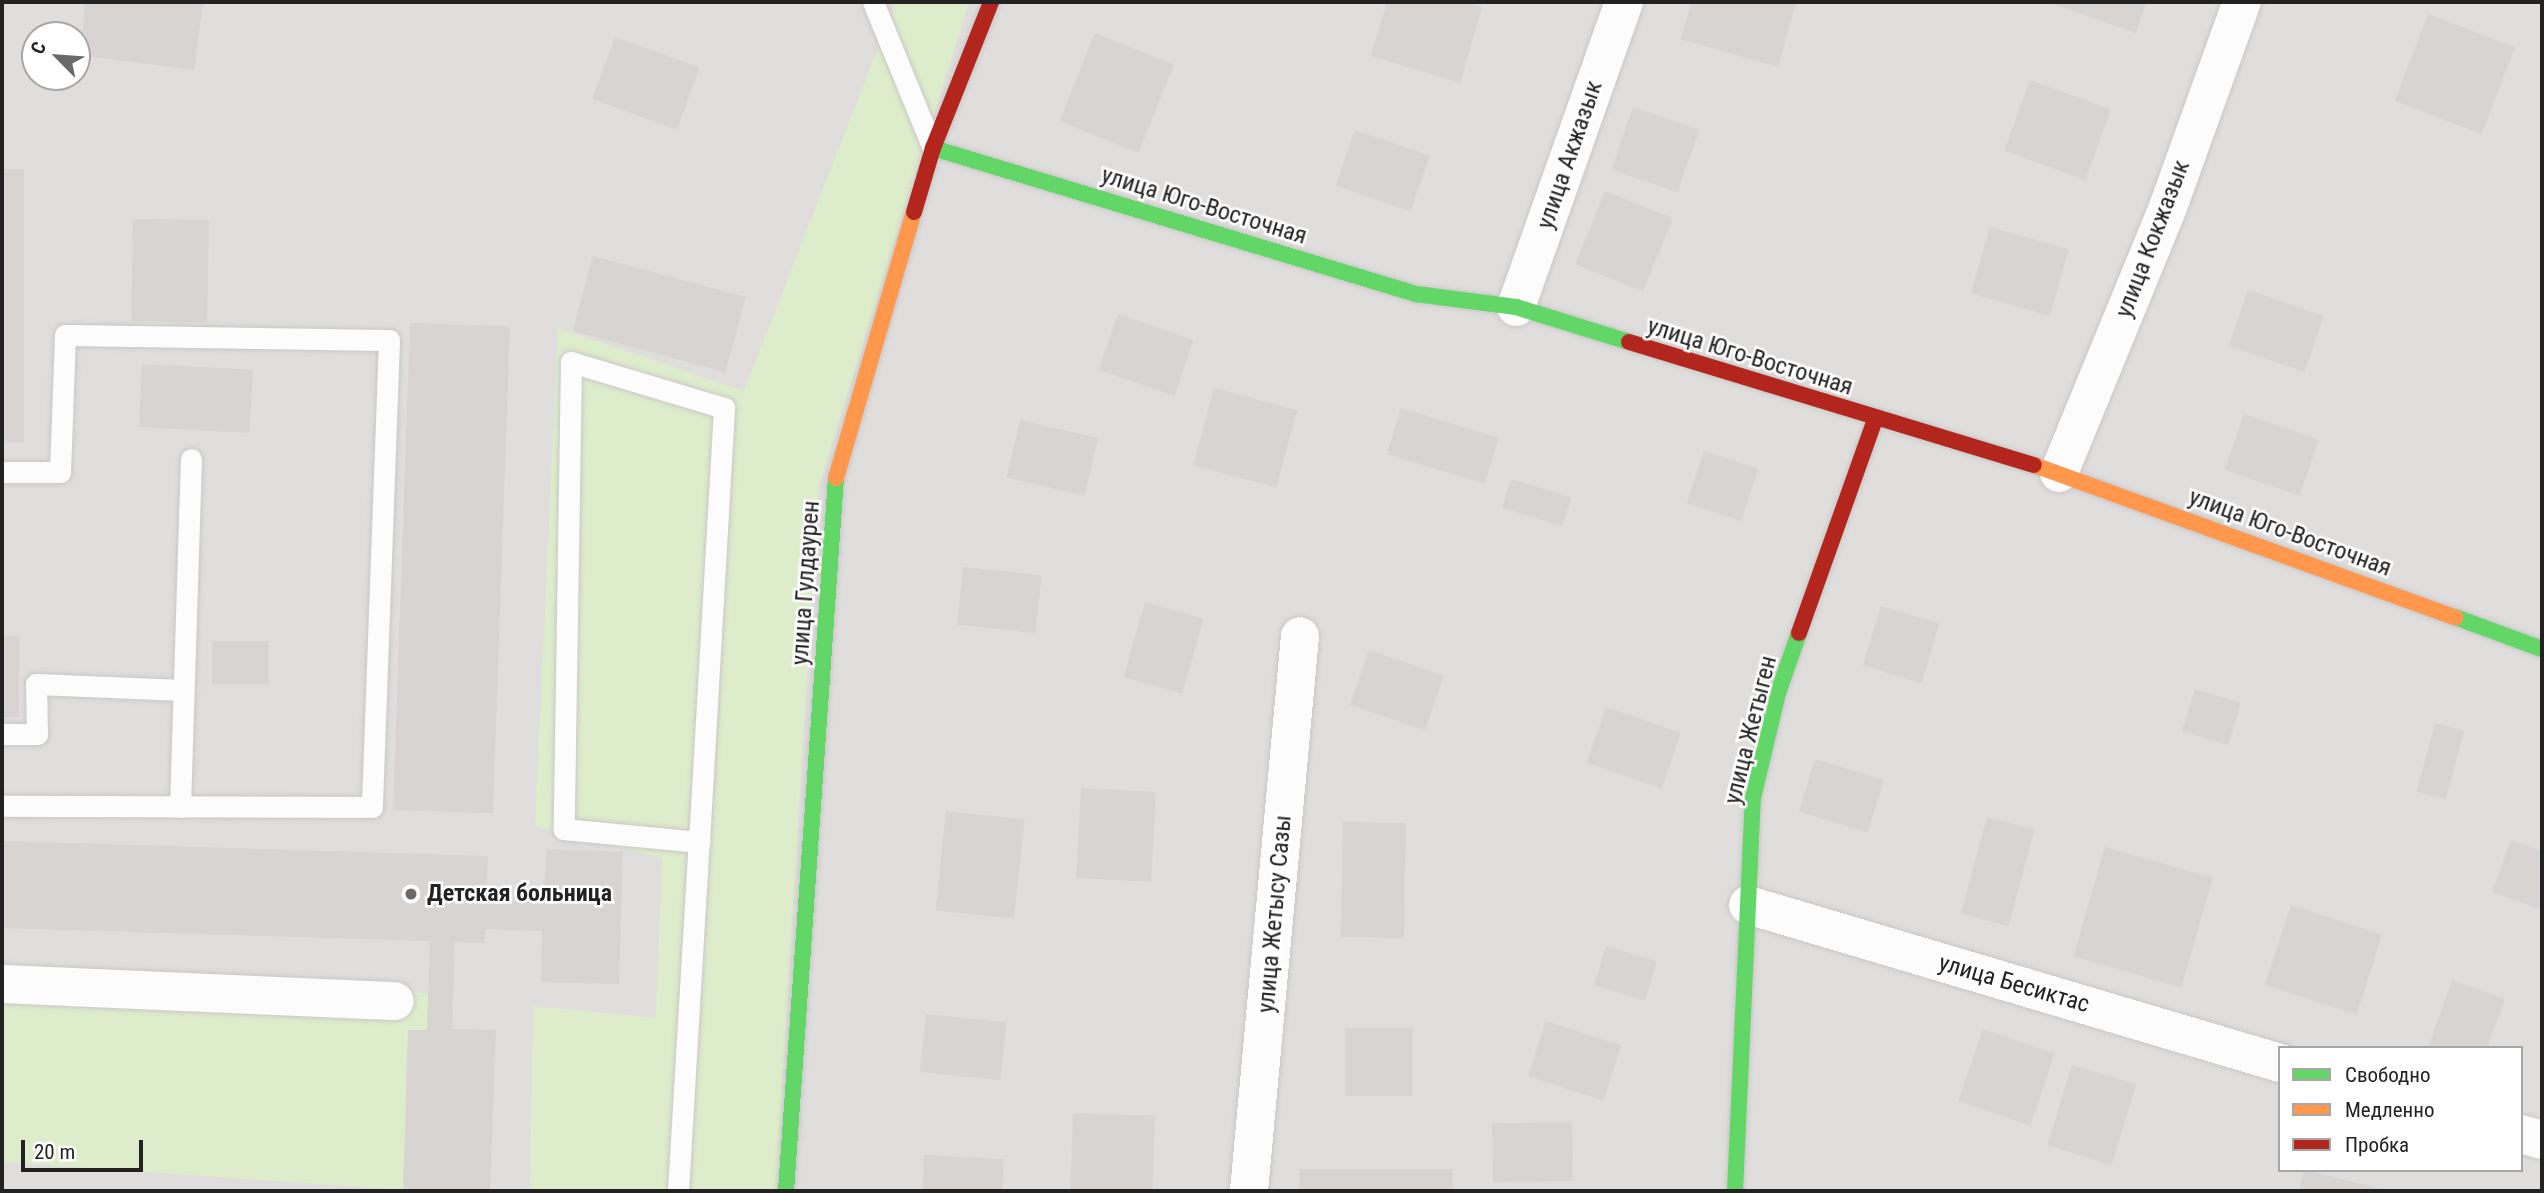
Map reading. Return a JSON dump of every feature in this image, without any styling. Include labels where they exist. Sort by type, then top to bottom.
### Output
[{"type":"street","name":"улица Гулдаурен","points":[[786,1191],[837,471],[933,148],[991,2]]},
{"type":"street","name":"улица Акжазык","points":[[1516,307],[1624,2]]},
{"type":"street","name":"улица Кокжазык","points":[[2059,473],[2168,207],[2242,2]]},
{"type":"street","name":"улица Юго-Восточная","points":[[933,148],[1416,294],[1516,307],[1875,420],[2059,473],[2542,649]]},
{"type":"street","name":"улица Жетыген","points":[[1735,1191],[1753,798],[1778,693],[1875,420]]},
{"type":"street","name":"улица Жетысу Сазы","points":[[1249,1191],[1300,636]]},
{"type":"street","name":"улица Бесиктас","points":[[1748,905],[2278,1062]]},
{"type":"street","points":[[2,984],[395,1001]]},
{"type":"street","points":[[2523,1135],[2542,1140]]},
{"type":"lane","points":[[873,2],[933,148]]},
{"type":"lane","points":[[2,472],[60,472],[65,335],[389,340],[372,807],[2,806]]},
{"type":"lane","points":[[678,1191],[699,842],[724,408],[571,362],[564,830],[699,842]]},
{"type":"lane","points":[[180,807],[191,459]]},
{"type":"lane","points":[[2,734],[37,734],[36,684],[183,690]]},
{"type":"shaded area","points":[[2,2],[2542,2],[2542,1191],[2,1191]]},
{"type":"green space","points":[[896,2],[969,2],[818,489],[776,1191],[530,1191],[533,1006],[656,1018],[662,858],[535,826],[558,328],[744,391]]},
{"type":"green space","points":[[3,964],[439,994],[425,1191],[2,1162]]},
{"type":"building","points":[[86,2],[203,2],[194,70],[91,57],[91,21],[83,21]]},
{"type":"building","points":[[1387,2],[1463,2],[1482,7],[1460,83],[1371,56]]},
{"type":"building","points":[[1691,2],[1796,2],[1778,67],[1681,39]]},
{"type":"building","points":[[2048,2],[2147,2],[2136,33]]},
{"type":"building","points":[[2428,14],[2515,47],[2481,134],[2395,101]]},
{"type":"building","points":[[1095,33],[1174,65],[1138,153],[1059,121]]},
{"type":"building","points":[[615,37],[700,68],[677,130],[592,99]]},
{"type":"building","points":[[2030,80],[2111,109],[2085,180],[2004,150]]},
{"type":"building","points":[[1633,107],[1699,130],[1678,192],[1612,169]]},
{"type":"building","points":[[1355,130],[1430,156],[1410,212],[1336,186]]},
{"type":"building","points":[[2,169],[24,169],[24,442],[2,442]]},
{"type":"building","points":[[1605,191],[1673,218],[1643,292],[1575,264]]},
{"type":"building","points":[[133,219],[209,220],[207,322],[131,321]]},
{"type":"building","points":[[1990,227],[2069,250],[2050,316],[1971,293]]},
{"type":"building","points":[[593,256],[746,297],[725,372],[573,331]]},
{"type":"building","points":[[2248,290],[2324,316],[2304,372],[2229,346]]},
{"type":"building","points":[[1118,314],[1194,340],[1174,396],[1099,370]]},
{"type":"building","points":[[410,323],[510,326],[493,813],[393,810]]},
{"type":"building","points":[[142,364],[253,370],[250,433],[139,427]]},
{"type":"building","points":[[1214,388],[1297,410],[1276,488],[1193,465]]},
{"type":"building","points":[[1401,408],[1499,438],[1485,484],[1387,454]]},
{"type":"building","points":[[2244,414],[2319,440],[2299,496],[2225,470]]},
{"type":"building","points":[[1020,420],[1098,438],[1085,495],[1007,477]]},
{"type":"building","points":[[1704,451],[1758,469],[1741,521],[1687,503]]},
{"type":"building","points":[[1511,479],[1571,497],[1562,526],[1502,508]]},
{"type":"building","points":[[963,567],[1042,575],[1036,633],[957,625]]},
{"type":"building","points":[[1145,602],[1204,619],[1182,694],[1124,677]]},
{"type":"building","points":[[1881,606],[1939,624],[1921,683],[1863,665]]},
{"type":"building","points":[[2,636],[19,636],[19,717],[2,717]]},
{"type":"building","points":[[212,641],[269,641],[269,684],[212,684]]},
{"type":"building","points":[[1369,650],[1444,676],[1425,731],[1350,705]]},
{"type":"building","points":[[2195,689],[2241,703],[2228,745],[2182,731]]},
{"type":"building","points":[[1606,707],[1681,733],[1661,789],[1587,763]]},
{"type":"building","points":[[2435,723],[2464,731],[2446,799],[2417,792]]},
{"type":"building","points":[[1815,759],[1884,780],[1868,833],[1799,812]]},
{"type":"building","points":[[1081,788],[1156,792],[1151,882],[1076,878]]},
{"type":"building","points":[[946,811],[1025,819],[1014,919],[936,910]]},
{"type":"building","points":[[1987,817],[2034,830],[2008,926],[1961,914]]},
{"type":"building","points":[[1343,822],[1406,823],[1404,938],[1341,937]]},
{"type":"building","points":[[2511,840],[2542,851],[2542,910],[2492,892]]},
{"type":"building","points":[[2,841],[488,856],[486,901],[544,902],[546,849],[623,852],[619,984],[541,982],[542,931],[485,929],[485,943],[455,942],[452,1029],[496,1030],[490,1191],[403,1191],[408,1030],[427,1030],[430,941],[2,928]]},
{"type":"building","points":[[2105,847],[2213,878],[2181,987],[2074,957]]},
{"type":"building","points":[[2291,905],[2382,935],[2356,1015],[2265,985]]},
{"type":"building","points":[[1606,946],[1657,961],[1645,1001],[1594,985]]},
{"type":"building","points":[[2452,980],[2505,999],[2488,1046],[2429,1046]]},
{"type":"building","points":[[926,1014],[1007,1022],[1000,1080],[920,1072]]},
{"type":"building","points":[[1546,1021],[1621,1045],[1603,1101],[1528,1076]]},
{"type":"building","points":[[1345,1028],[1413,1028],[1413,1096],[1345,1096]]},
{"type":"building","points":[[1983,1029],[2055,1054],[2030,1126],[1958,1101]]},
{"type":"building","points":[[2072,1065],[2136,1085],[2112,1165],[2047,1145]]},
{"type":"building","points":[[1073,1113],[1155,1116],[1152,1191],[1070,1191]]},
{"type":"building","points":[[1572,1122],[1573,1181],[1493,1182],[1492,1123]]},
{"type":"building","points":[[924,1155],[1004,1159],[1002,1191],[922,1191]]},
{"type":"building","points":[[1299,1169],[1453,1169],[1453,1191],[1299,1191]]},
{"type":"building","points":[[2304,1172],[2386,1190],[2386,1191],[2299,1191]]},
{"type":"traffic: fast","points":[[933,148],[1416,294],[1516,307],[1629,342]]},
{"type":"traffic: fast","points":[[786,1191],[836,478]]},
{"type":"traffic: fast","points":[[2455,617],[2542,649]]},
{"type":"traffic: fast","points":[[1735,1191],[1753,798],[1778,693],[1799,633]]},
{"type":"traffic: slow","points":[[836,478],[914,212]]},
{"type":"traffic: slow","points":[[2034,465],[2455,617]]},
{"type":"traffic: jam","points":[[914,212],[933,148],[991,2]]},
{"type":"traffic: jam","points":[[1629,342],[2034,465]]},
{"type":"traffic: jam","points":[[1799,633],[1875,420]]},
{"type":"place","name":"Детская больница","points":[[411,894]]}]
